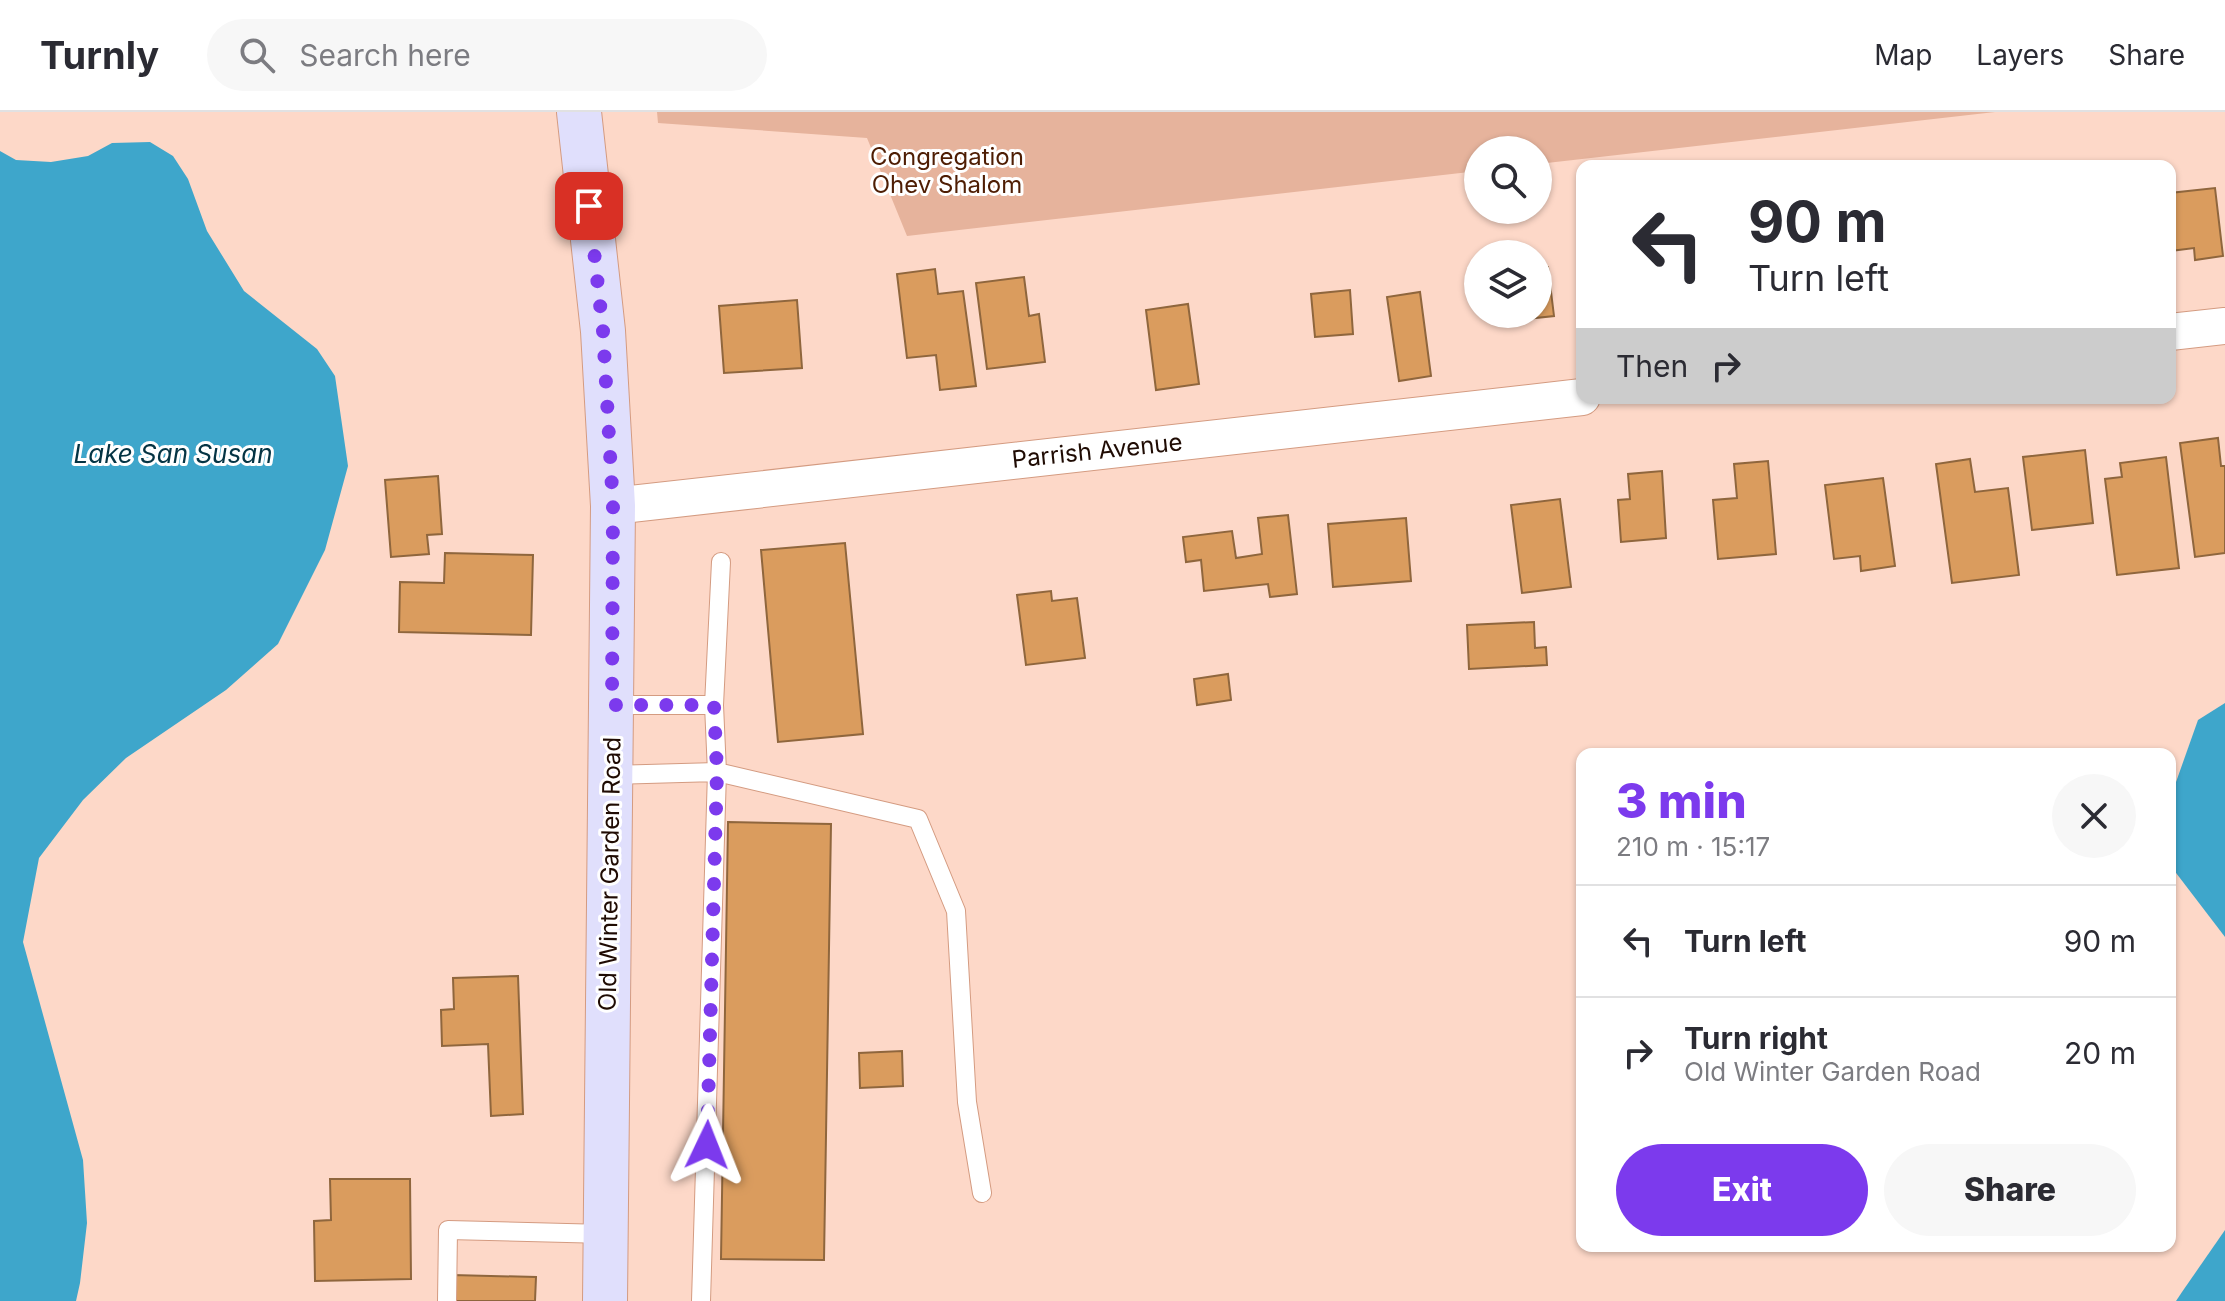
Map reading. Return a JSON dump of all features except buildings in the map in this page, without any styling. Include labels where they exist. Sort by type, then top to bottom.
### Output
[{"type":"main road","name":"Old Winter Garden Road","points":[[579,112],[603,331],[613,506],[605,1301]]},
{"type":"street","points":[[2176,331],[2225,326]]},
{"type":"street","name":"Parrish Avenue","points":[[613,506],[1576,398]]},
{"type":"lane","points":[[701,1301],[717,772],[714,705],[721,562]]},
{"type":"lane","points":[[612,705],[714,705]]},
{"type":"lane","points":[[611,775],[717,772],[918,819],[956,911],[967,1102],[982,1193]]},
{"type":"lane","points":[[447,1301],[448,1230],[606,1234]]},
{"type":"green space","name":"Congregation Ohev Shalom","points":[[657,112],[1995,112],[1552,162],[1552,136],[1464,136],[1464,173],[907,236],[867,138],[658,123]]},
{"type":"water","name":"Lake San Susan","points":[[150,142],[173,156],[188,179],[207,231],[244,291],[317,349],[335,376],[348,466],[325,550],[278,644],[226,690],[126,758],[83,800],[39,858],[23,942],[83,1160],[87,1223],[76,1301],[0,1301],[0,151],[16,160],[51,162],[88,156],[112,143]]},
{"type":"water","points":[[2225,703],[2225,937],[2176,873],[2176,782],[2198,720]]},
{"type":"water","points":[[2225,1230],[2225,1301],[2176,1301],[2182,1292]]},
{"type":"route","points":[[589,206],[603,331],[613,506],[612,705],[714,705],[717,772],[707,1145]]}]
